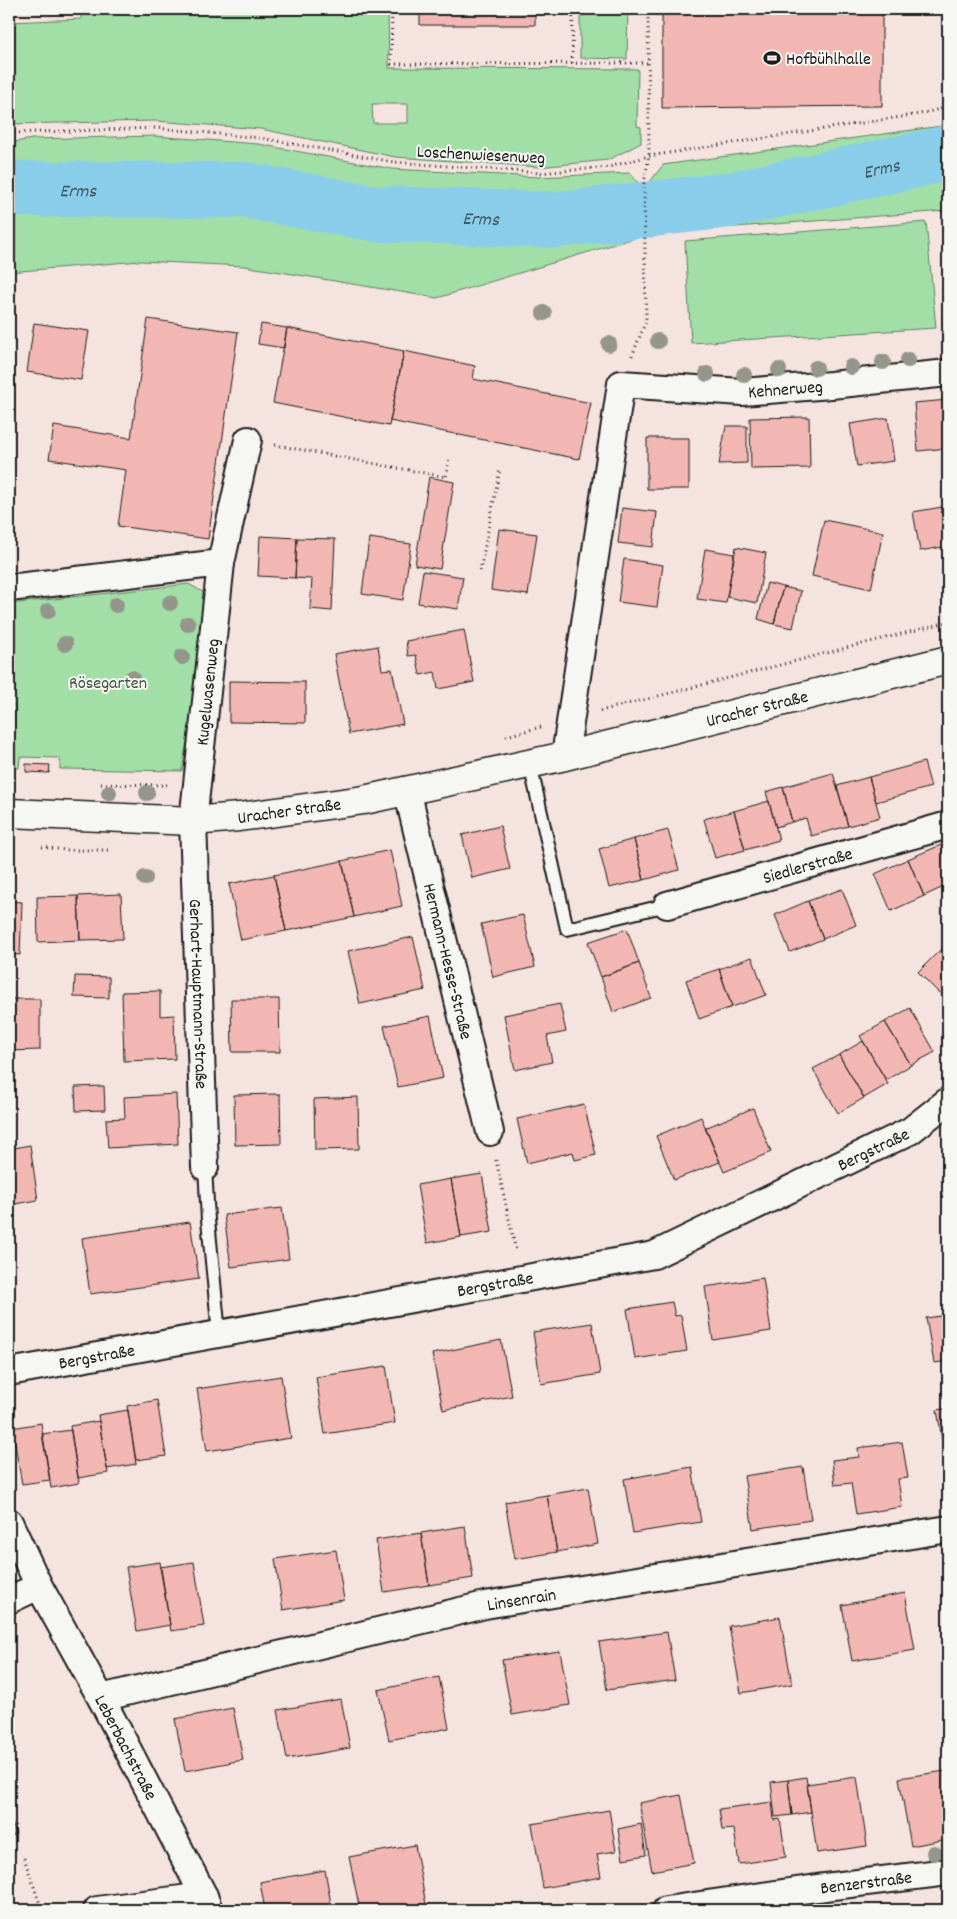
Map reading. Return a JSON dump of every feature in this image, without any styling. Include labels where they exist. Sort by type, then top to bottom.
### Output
[{"type":"street","name":"Kehnerweg","points":[[622,384],[742,392],[948,373]]},
{"type":"street","points":[[565,756],[622,384]]},
{"type":"street","name":"Kugelwasenweg","points":[[193,820],[221,563],[248,440]]},
{"type":"street","points":[[9,588],[221,563]]},
{"type":"street","name":"Uracher Straße","points":[[9,814],[193,820],[239,817],[364,800],[565,756],[948,660]]},
{"type":"street","name":"Hermann-Hesse-Straße","points":[[407,790],[490,1132]]},
{"type":"street","name":"Gerhart-Hauptmann-Straße","points":[[193,820],[205,1167]]},
{"type":"street","name":"Siedlerstraße","points":[[667,905],[948,825]]},
{"type":"street","name":"Bergstraße","points":[[9,1372],[654,1255],[910,1131],[948,1101]]},
{"type":"street","name":"Leberbachstraße","points":[[9,1522],[39,1586],[101,1698],[206,1903]]},
{"type":"street","name":"Linsenrain","points":[[101,1698],[486,1605],[948,1529]]},
{"type":"street","points":[[9,1600],[39,1586]]},
{"type":"street","name":"Benzerstraße","points":[[666,1910],[818,1888],[948,1872]]},
{"type":"street","points":[[97,1910],[206,1903]]},
{"type":"lane","points":[[530,764],[567,929],[667,905]]},
{"type":"lane","points":[[205,1167],[219,1334]]},
{"type":"path","points":[[392,9],[391,64],[648,63]]},
{"type":"path","points":[[572,63],[573,9]]},
{"type":"path","points":[[622,384],[646,321],[644,183],[649,156],[648,9]]},
{"type":"path","name":"Loschenwiesenweg","points":[[9,133],[157,128],[260,138],[394,162],[539,173],[609,167],[649,156],[920,114],[948,107]]},
{"type":"path","points":[[248,440],[446,477],[449,459]]},
{"type":"path","points":[[480,571],[500,469]]},
{"type":"path","points":[[499,738],[948,622]]},
{"type":"path","points":[[98,784],[197,786]]},
{"type":"path","points":[[490,1132],[522,1280]]},
{"type":"path","points":[[24,1858],[42,1910]]},
{"type":"green space","points":[[81,9],[388,9],[389,68],[638,69],[637,126],[641,127],[641,143],[608,160],[539,167],[395,157],[261,129],[156,121],[9,124],[9,22],[81,19]],"holes":[[[372,104],[408,104],[408,123],[373,123]]]},
{"type":"green space","points":[[580,9],[628,9],[627,59],[580,58]]},
{"type":"green space","points":[[948,125],[948,209],[945,211],[683,231],[650,237],[649,183],[663,165]]},
{"type":"green space","points":[[155,136],[258,144],[392,169],[538,177],[630,173],[638,183],[638,237],[437,298],[244,266],[140,261],[9,272],[9,143],[32,139]]},
{"type":"green space","points":[[926,222],[936,328],[691,343],[685,241]]},
{"type":"green space","name":"Rösegarten","points":[[189,584],[204,593],[209,607],[182,771],[60,769],[60,758],[20,757],[19,768],[9,768],[9,604]]},
{"type":"building","points":[[420,9],[535,9],[535,25],[420,25]]},
{"type":"building","name":"Hofbühlhalle","points":[[662,9],[882,9],[882,106],[662,108]]},
{"type":"building","points":[[148,319],[238,332],[208,539],[118,526],[126,470],[49,459],[54,426],[131,438]]},
{"type":"building","points":[[34,323],[89,331],[81,380],[27,372]]},
{"type":"building","points":[[261,324],[287,328],[284,348],[258,344]]},
{"type":"building","points":[[287,328],[404,351],[389,426],[273,403]]},
{"type":"building","points":[[404,351],[475,366],[473,379],[591,403],[579,459],[390,421]]},
{"type":"building","points":[[948,400],[948,448],[918,451],[914,403]]},
{"type":"building","points":[[809,417],[810,468],[751,469],[750,418]]},
{"type":"building","points":[[888,418],[894,461],[857,466],[850,424]]},
{"type":"building","points":[[726,426],[747,426],[747,463],[719,464]]},
{"type":"building","points":[[647,438],[689,438],[689,489],[647,489]]},
{"type":"building","points":[[429,477],[454,482],[440,569],[415,565]]},
{"type":"building","points":[[9,485],[13,485],[9,515]]},
{"type":"building","points":[[948,506],[948,546],[920,551],[913,512]]},
{"type":"building","points":[[622,508],[657,512],[653,547],[618,543]]},
{"type":"building","points":[[824,520],[883,532],[871,589],[812,576]]},
{"type":"building","points":[[499,529],[537,534],[528,595],[491,590]]},
{"type":"building","points":[[260,536],[297,538],[295,578],[258,576]]},
{"type":"building","points":[[297,538],[335,539],[332,611],[310,609],[312,579],[295,578]]},
{"type":"building","points":[[369,538],[411,544],[403,600],[362,594]]},
{"type":"building","points":[[736,547],[766,553],[757,603],[727,597]]},
{"type":"building","points":[[705,549],[734,554],[726,603],[697,599]]},
{"type":"building","points":[[624,559],[663,565],[657,607],[618,602]]},
{"type":"building","points":[[423,571],[463,577],[458,609],[418,603]]},
{"type":"building","points":[[767,583],[783,587],[774,624],[758,619]]},
{"type":"building","points":[[783,587],[801,591],[793,628],[774,624]]},
{"type":"building","points":[[464,630],[474,682],[438,689],[435,672],[420,675],[416,655],[408,656],[406,641]]},
{"type":"building","points":[[378,646],[382,670],[392,669],[403,724],[349,734],[334,654]]},
{"type":"building","points":[[229,681],[305,682],[305,723],[229,722]]},
{"type":"building","points":[[924,762],[931,787],[876,802],[869,777]]},
{"type":"building","points":[[26,764],[50,765],[49,773],[26,772]]},
{"type":"building","points":[[833,773],[848,826],[811,836],[806,818],[792,822],[783,787]]},
{"type":"building","points":[[869,777],[880,817],[848,826],[837,786]]},
{"type":"building","points":[[783,787],[792,822],[776,827],[766,792]]},
{"type":"building","points":[[769,801],[779,840],[745,850],[734,811]]},
{"type":"building","points":[[734,811],[745,850],[715,858],[704,819]]},
{"type":"building","points":[[500,826],[510,869],[472,878],[462,835]]},
{"type":"building","points":[[668,830],[679,870],[644,880],[634,839]]},
{"type":"building","points":[[634,839],[644,880],[609,888],[599,849]]},
{"type":"building","points":[[941,845],[948,862],[948,885],[924,896],[908,859]]},
{"type":"building","points":[[390,850],[402,906],[354,917],[342,861]]},
{"type":"building","points":[[908,859],[924,896],[891,911],[875,874]]},
{"type":"building","points":[[342,861],[354,917],[286,931],[274,875]]},
{"type":"building","points":[[274,875],[286,931],[241,940],[229,884]]},
{"type":"building","points":[[842,889],[856,925],[823,939],[808,901]]},
{"type":"building","points":[[121,894],[123,939],[80,940],[78,896]]},
{"type":"building","points":[[78,896],[80,940],[38,942],[37,897]]},
{"type":"building","points":[[9,901],[22,902],[20,955],[9,954]]},
{"type":"building","points":[[808,901],[823,939],[790,952],[775,915]]},
{"type":"building","points":[[523,915],[535,967],[493,977],[481,924]]},
{"type":"building","points":[[627,929],[639,963],[601,977],[588,942]]},
{"type":"building","points":[[413,937],[425,990],[360,1004],[348,951]]},
{"type":"building","points":[[948,942],[948,1002],[918,972]]},
{"type":"building","points":[[752,957],[766,995],[732,1007],[719,969]]},
{"type":"building","points":[[639,963],[651,998],[613,1012],[601,977]]},
{"type":"building","points":[[719,969],[732,1007],[699,1019],[686,980]]},
{"type":"building","points":[[75,976],[109,977],[109,998],[74,997]]},
{"type":"building","points":[[160,991],[160,1016],[174,1015],[175,1059],[124,1061],[122,992]]},
{"type":"building","points":[[9,999],[40,999],[40,1050],[9,1051]]},
{"type":"building","points":[[231,999],[279,999],[280,1052],[232,1052]]},
{"type":"building","points":[[560,1004],[566,1032],[547,1036],[552,1062],[515,1070],[504,1015]]},
{"type":"building","points":[[910,1008],[935,1052],[911,1065],[885,1022]]},
{"type":"building","points":[[430,1016],[443,1078],[398,1087],[384,1026]]},
{"type":"building","points":[[885,1022],[911,1065],[886,1080],[860,1036]]},
{"type":"building","points":[[863,1041],[888,1084],[864,1098],[839,1055]]},
{"type":"building","points":[[839,1055],[864,1098],[838,1113],[813,1069]]},
{"type":"building","points":[[104,1086],[105,1110],[76,1111],[75,1087]]},
{"type":"building","points":[[176,1094],[178,1144],[108,1148],[106,1119],[125,1118],[124,1097]]},
{"type":"building","points":[[280,1094],[281,1144],[235,1145],[234,1095]]},
{"type":"building","points":[[358,1097],[359,1149],[315,1150],[314,1099]]},
{"type":"building","points":[[584,1104],[596,1155],[575,1160],[573,1152],[527,1163],[517,1119]]},
{"type":"building","points":[[753,1108],[771,1152],[724,1172],[705,1128]]},
{"type":"building","points":[[701,1117],[720,1162],[674,1180],[656,1136]]},
{"type":"building","points":[[30,1145],[38,1200],[9,1205],[9,1149]]},
{"type":"building","points":[[482,1174],[492,1232],[461,1237],[451,1179]]},
{"type":"building","points":[[451,1179],[461,1237],[427,1243],[417,1185]]},
{"type":"building","points":[[282,1208],[289,1259],[231,1267],[224,1215]]},
{"type":"building","points":[[190,1222],[199,1279],[90,1294],[82,1238]]},
{"type":"building","points":[[763,1278],[771,1331],[713,1340],[705,1287]]},
{"type":"building","points":[[672,1302],[675,1316],[681,1315],[687,1351],[635,1359],[627,1309]]},
{"type":"building","points":[[948,1315],[948,1361],[934,1363],[926,1318]]},
{"type":"building","points":[[592,1323],[600,1374],[541,1384],[533,1332]]},
{"type":"building","points":[[501,1340],[512,1396],[443,1410],[432,1354]]},
{"type":"building","points":[[386,1366],[395,1423],[325,1434],[316,1377]]},
{"type":"building","points":[[281,1376],[291,1438],[207,1451],[197,1389]]},
{"type":"building","points":[[157,1400],[166,1456],[136,1460],[127,1406]]},
{"type":"building","points":[[948,1408],[948,1475],[937,1410]]},
{"type":"building","points":[[128,1410],[136,1464],[107,1469],[98,1415]]},
{"type":"building","points":[[99,1421],[108,1473],[78,1478],[70,1426]]},
{"type":"building","points":[[41,1423],[50,1480],[22,1484],[12,1428]]},
{"type":"building","points":[[71,1430],[79,1483],[51,1488],[42,1434]]},
{"type":"building","points":[[902,1442],[908,1478],[898,1479],[902,1507],[856,1514],[851,1483],[835,1485],[832,1460],[859,1457],[858,1448]]},
{"type":"building","points":[[692,1467],[701,1522],[633,1533],[624,1479]]},
{"type":"building","points":[[803,1467],[811,1520],[753,1529],[744,1476]]},
{"type":"building","points":[[588,1488],[598,1544],[557,1552],[547,1495]]},
{"type":"building","points":[[547,1495],[557,1552],[515,1559],[505,1502]]},
{"type":"building","points":[[465,1526],[473,1578],[429,1585],[421,1533]]},
{"type":"building","points":[[421,1533],[429,1585],[384,1592],[376,1540]]},
{"type":"building","points":[[336,1550],[344,1600],[283,1610],[275,1559]]},
{"type":"building","points":[[160,1562],[170,1625],[137,1631],[126,1567]]},
{"type":"building","points":[[194,1562],[204,1626],[171,1631],[160,1567]]},
{"type":"building","points":[[905,1593],[915,1650],[852,1661],[842,1605]]},
{"type":"building","points":[[780,1617],[792,1684],[741,1693],[729,1626]]},
{"type":"building","points":[[667,1632],[675,1680],[607,1690],[599,1642]]},
{"type":"building","points":[[560,1651],[570,1705],[512,1715],[502,1660]]},
{"type":"building","points":[[439,1677],[449,1728],[389,1740],[378,1690]]},
{"type":"building","points":[[341,1699],[350,1748],[287,1759],[278,1710]]},
{"type":"building","points":[[233,1708],[243,1760],[185,1771],[175,1719]]},
{"type":"building","points":[[945,1771],[948,1790],[948,1839],[911,1846],[899,1778]]},
{"type":"building","points":[[806,1777],[811,1812],[792,1815],[788,1780]]},
{"type":"building","points":[[857,1777],[867,1846],[817,1853],[807,1784]]},
{"type":"building","points":[[788,1780],[792,1815],[775,1817],[771,1782]]},
{"type":"building","points":[[681,1795],[694,1863],[652,1871],[639,1803]]},
{"type":"building","points":[[772,1802],[774,1820],[780,1819],[786,1857],[739,1864],[734,1829],[722,1830],[719,1809]]},
{"type":"building","points":[[609,1810],[616,1851],[597,1854],[601,1877],[543,1888],[532,1824]]},
{"type":"building","points":[[9,1815],[16,1834],[9,1837]]},
{"type":"building","points":[[641,1824],[646,1855],[623,1859],[618,1829]]},
{"type":"building","points":[[415,1845],[427,1910],[360,1910],[349,1857]]},
{"type":"building","points":[[325,1870],[332,1910],[265,1910],[260,1882]]},
{"type":"waterway","name":"Erms","points":[[9,189],[245,190],[377,214],[556,220],[730,200],[948,153]]},
{"type":"place","name":"Hofbühlhalle","points":[[772,58]]}]
